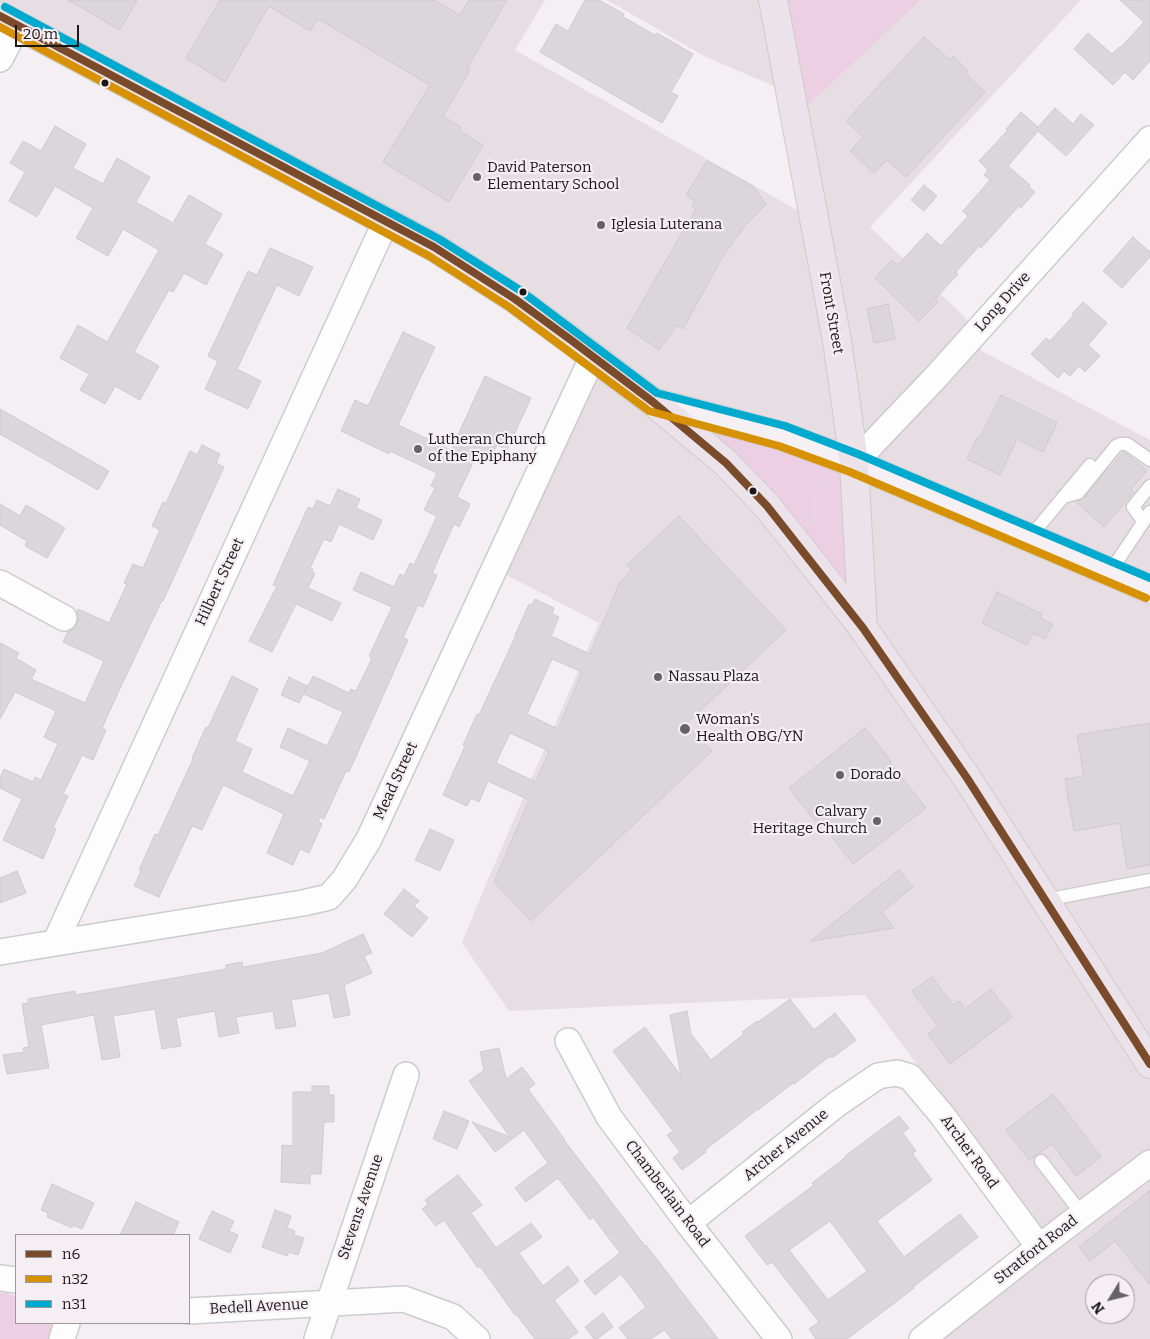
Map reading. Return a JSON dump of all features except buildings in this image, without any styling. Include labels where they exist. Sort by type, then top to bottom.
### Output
[{"type":"main road","name":"Front Street","points":[[773,0],[836,334],[854,464],[863,628]]},
{"type":"main road","points":[[9,21],[434,247],[515,299],[593,356],[653,402],[726,463],[767,506],[863,628],[967,778],[1150,1064]]},
{"type":"main road","points":[[653,402],[782,436],[854,464],[1150,588]]},
{"type":"street","points":[[0,59],[9,21]]},
{"type":"street","name":"Long Drive","points":[[854,464],[935,378],[1150,139]]},
{"type":"street","name":"Hilbert Street","points":[[55,943],[386,221]]},
{"type":"street","name":"Mead Street","points":[[0,952],[303,903],[329,897],[344,880],[369,839],[593,356]]},
{"type":"street","points":[[0,583],[64,618]]},
{"type":"street","name":"Chamberlain Road","points":[[568,1041],[608,1117],[779,1339]]},
{"type":"street","name":"Archer Road","points":[[888,1074],[897,1072],[910,1077],[942,1115],[1039,1247]]},
{"type":"street","name":"Archer Avenue","points":[[688,1223],[837,1104],[878,1076],[888,1074]]},
{"type":"street","name":"Stevens Avenue","points":[[317,1339],[406,1076]]},
{"type":"street","name":"Stratford Road","points":[[922,1339],[1150,1163]]},
{"type":"street","points":[[0,1278],[15,1280]]},
{"type":"street","name":"Bedell Avenue","points":[[190,1311],[404,1299],[453,1317],[477,1339]]},
{"type":"street","points":[[62,1339],[67,1324]]},
{"type":"lane","points":[[1063,497],[1078,493],[1116,446],[1120,444],[1127,444],[1150,460]]},
{"type":"lane","points":[[1030,538],[1101,451]]},
{"type":"lane","points":[[1110,572],[1147,516],[1133,507],[1150,486]]},
{"type":"lane","points":[[1045,900],[1150,880]]},
{"type":"lane","points":[[1040,1160],[1082,1214]]},
{"type":"path","points":[[813,524],[816,510],[815,483],[826,480]]},
{"type":"shaded area","points":[[0,0],[545,0],[515,50],[811,218],[790,93],[706,57],[607,0],[776,0],[916,5],[921,0],[1081,0],[870,227],[967,319],[982,351],[1150,440],[1150,1339],[938,1339],[1054,1247],[865,995],[509,1011],[462,943],[599,623],[491,567],[592,354],[21,21],[0,60]]},
{"type":"shaded area","points":[[776,0],[921,0],[797,115]]},
{"type":"shaded area","points":[[705,430],[762,443],[841,468],[847,584],[806,537]]},
{"type":"shaded area","points":[[0,1293],[15,1296],[15,1324],[52,1324],[50,1339],[0,1339]]},
{"type":"transit line","name":"n31","points":[[5,7],[439,239],[521,291],[657,393],[785,426],[858,454],[1150,578]]},
{"type":"transit line","name":"n6","points":[[0,16],[434,247],[515,299],[571,340],[653,402],[726,463],[767,506],[863,628],[967,778],[1150,1064]]},
{"type":"transit line","name":"n32","points":[[0,27],[429,256],[509,307],[649,411],[779,446],[850,472],[1146,598]]},
{"type":"place","name":"David Paterson Elementary School","points":[[477,177]]},
{"type":"place","name":"Iglesia Luterana","points":[[601,225]]},
{"type":"place","name":"Lutheran Church of the Epiphany","points":[[418,449]]},
{"type":"place","name":"Nassau Plaza","points":[[658,677]]},
{"type":"place","name":"Woman’s Health OBG/YN","points":[[685,729]]},
{"type":"place","name":"Dorado","points":[[840,775]]},
{"type":"place","name":"Calvary Heritage Church","points":[[877,821]]}]
